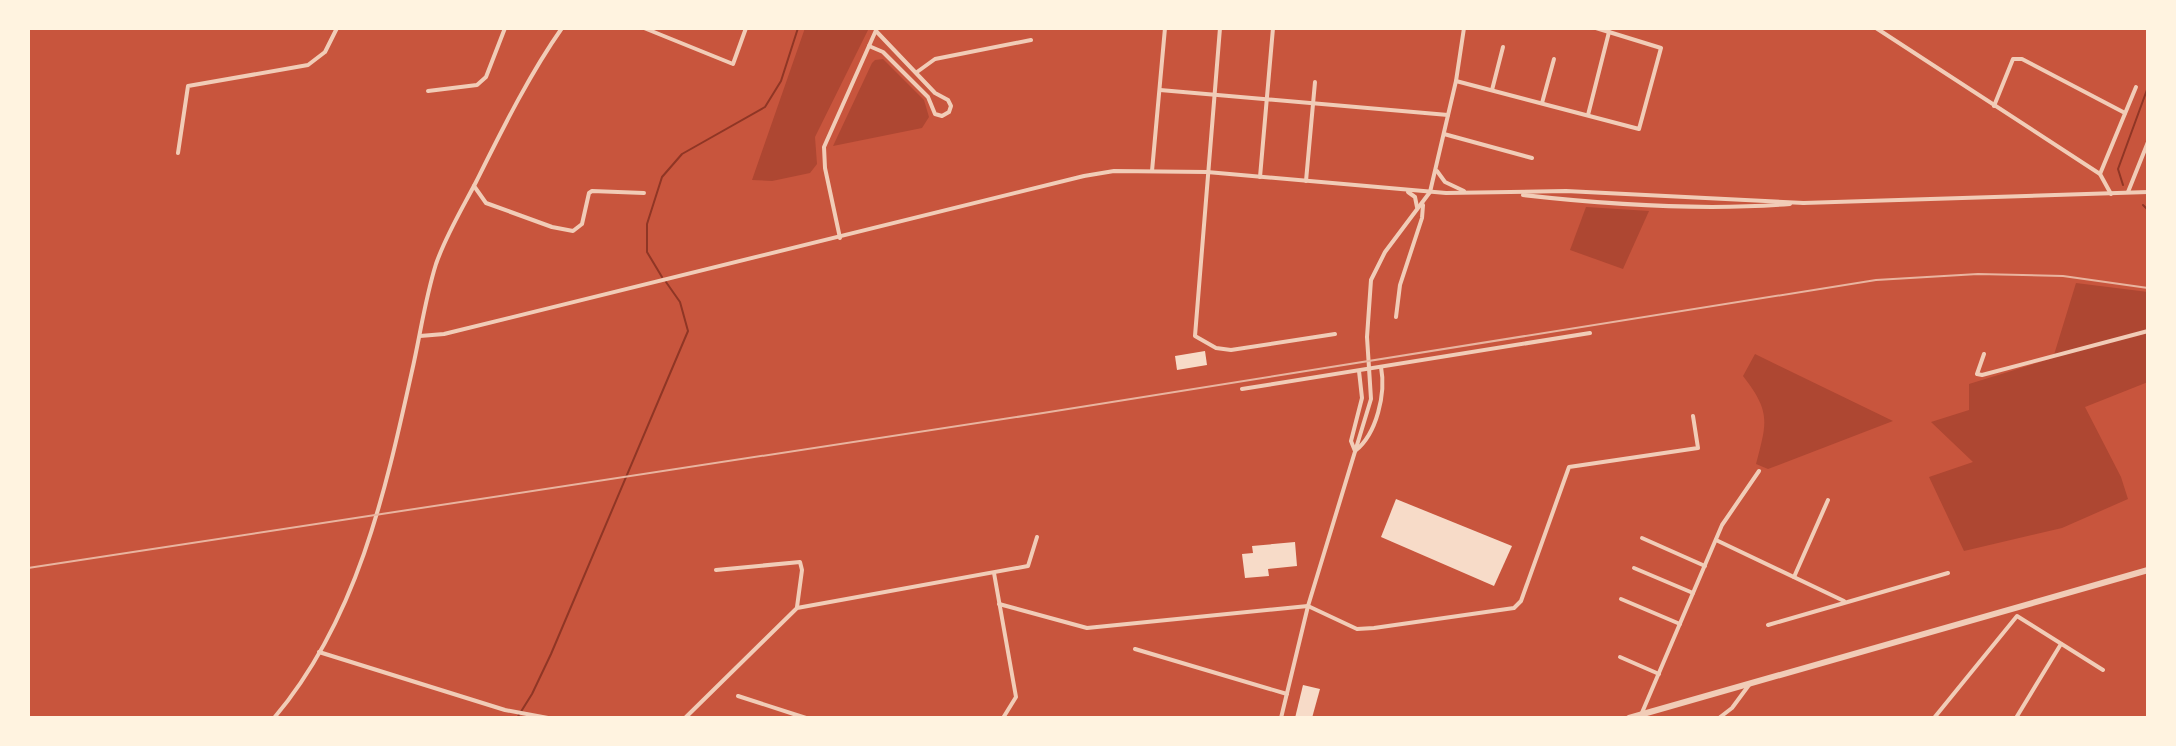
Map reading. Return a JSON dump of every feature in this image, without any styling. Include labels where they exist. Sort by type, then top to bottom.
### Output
[{"type":"street","points":[[178,153],[188,86],[308,65],[325,52],[337,28]]},
{"type":"street","points":[[428,91],[477,85],[486,77],[505,28]]},
{"type":"street","points":[[274,718],[286,705],[319,652],[351,594],[368,548],[436,264],[474,186],[562,28]]},
{"type":"street","points":[[644,28],[733,64],[746,28]]},
{"type":"street","points":[[1152,171],[1165,28]]},
{"type":"street","points":[[1220,28],[1195,336],[1216,348],[1231,350],[1335,334]]},
{"type":"street","points":[[1260,177],[1273,28]]},
{"type":"street","points":[[1281,718],[1308,606],[1371,399],[1367,337],[1371,280],[1385,252],[1430,192],[1456,81],[1464,28]]},
{"type":"street","points":[[1456,81],[1639,129],[1661,48],[1596,28]]},
{"type":"street","points":[[1876,28],[2100,174],[2111,194]]},
{"type":"street","points":[[840,238],[825,168],[824,147],[876,30],[935,93],[950,102],[951,108],[946,115],[935,114],[928,97],[883,52],[869,46]]},
{"type":"street","points":[[1588,116],[1609,32]]},
{"type":"street","points":[[917,72],[935,59],[1031,40]]},
{"type":"street","points":[[1492,90],[1503,47]]},
{"type":"street","points":[[1542,103],[1554,59]]},
{"type":"street","points":[[1994,106],[2013,59],[2022,59],[2125,113]]},
{"type":"street","points":[[1306,181],[1315,82]]},
{"type":"street","points":[[2100,174],[2136,87]]},
{"type":"street","points":[[1160,90],[1448,115]]},
{"type":"street","points":[[1444,134],[1532,158]]},
{"type":"street","points":[[2128,193],[2148,142]]},
{"type":"street","points":[[1436,169],[1445,182],[1471,192]]},
{"type":"street","points":[[420,336],[444,334],[1114,171],[1207,172],[1430,192],[1566,191],[1804,203]]},
{"type":"street","points":[[474,186],[486,203],[552,227],[573,231],[582,224],[592,191],[644,193]]},
{"type":"street","points":[[1402,190],[1415,197],[1417,204],[1414,214]]},
{"type":"street","points":[[1509,193],[1616,205],[1747,207],[2148,192]]},
{"type":"street","points":[[1396,317],[1400,285],[1422,218],[1423,202]]},
{"type":"street","points":[[1984,354],[1977,374],[2148,331]]},
{"type":"street","points":[[1242,389],[1590,333]]},
{"type":"street","points":[[1355,451],[1366,442],[1372,431],[1382,391],[1379,367]]},
{"type":"street","points":[[1355,451],[1351,441],[1362,398],[1361,370]]},
{"type":"street","points":[[999,604],[1087,628],[1308,606],[1357,629],[1514,608],[1521,601],[1569,467],[1698,448],[1693,416]]},
{"type":"street","points":[[1641,715],[1722,525],[1759,471]]},
{"type":"street","points":[[1794,577],[1828,500]]},
{"type":"street","points":[[685,718],[797,608],[1028,566],[1037,537]]},
{"type":"street","points":[[1642,538],[1705,566]]},
{"type":"street","points":[[1716,540],[1845,601]]},
{"type":"street","points":[[716,570],[800,562],[802,570],[797,608]]},
{"type":"street","points":[[1634,568],[1693,593]]},
{"type":"street","points":[[1629,718],[2148,570]]},
{"type":"street","points":[[994,573],[1016,697],[1003,718]]},
{"type":"street","points":[[1768,625],[1948,573]]},
{"type":"street","points":[[1621,599],[1680,624]]},
{"type":"street","points":[[2016,608],[2018,616],[2103,670]]},
{"type":"street","points":[[1934,718],[2018,616]]},
{"type":"street","points":[[2016,718],[2061,644]]},
{"type":"street","points":[[1135,649],[1287,694]]},
{"type":"street","points":[[319,652],[514,712],[548,718]]},
{"type":"street","points":[[1620,657],[1659,674]]},
{"type":"street","points":[[1719,718],[1732,708],[1750,684]]},
{"type":"street","points":[[738,696],[806,718]]},
{"type":"shaded area","points":[[805,28],[869,28],[815,137],[817,164],[810,173],[772,181],[752,180]]},
{"type":"shaded area","points":[[883,59],[924,100],[929,117],[922,128],[833,146],[872,63]]},
{"type":"shaded area","points":[[1586,207],[1649,211],[1623,269],[1570,250]]},
{"type":"shaded area","points":[[2076,283],[2148,292],[2148,382],[2085,407],[2121,477],[2128,499],[2062,528],[1964,551],[1929,477],[1973,462],[1931,422],[1969,410],[1969,384],[2053,358]]},
{"type":"shaded area","points":[[1755,354],[1893,421],[1768,469],[1756,464],[1763,438],[1764,418],[1758,399],[1743,376]]},
{"type":"building","points":[[1205,351],[1207,365],[1177,370],[1175,356]]},
{"type":"building","points":[[1396,499],[1512,546],[1494,586],[1381,537]]},
{"type":"building","points":[[1295,542],[1297,566],[1268,569],[1269,576],[1245,578],[1242,554],[1253,553],[1252,546]]},
{"type":"building","points":[[1303,685],[1320,689],[1312,718],[1295,718]]},
{"type":"waterway","points":[[662,277],[647,252],[647,224],[662,177],[682,154],[765,107],[781,81],[798,28]]},
{"type":"waterway","points":[[2123,185],[2118,169],[2148,87]]},
{"type":"waterway","points":[[2143,205],[2148,210]]},
{"type":"waterway","points":[[517,718],[551,654],[688,331],[680,302],[666,282]]},
{"type":"railway","points":[[28,568],[1043,413],[1876,280],[1978,274],[2063,276],[2148,288]]}]
